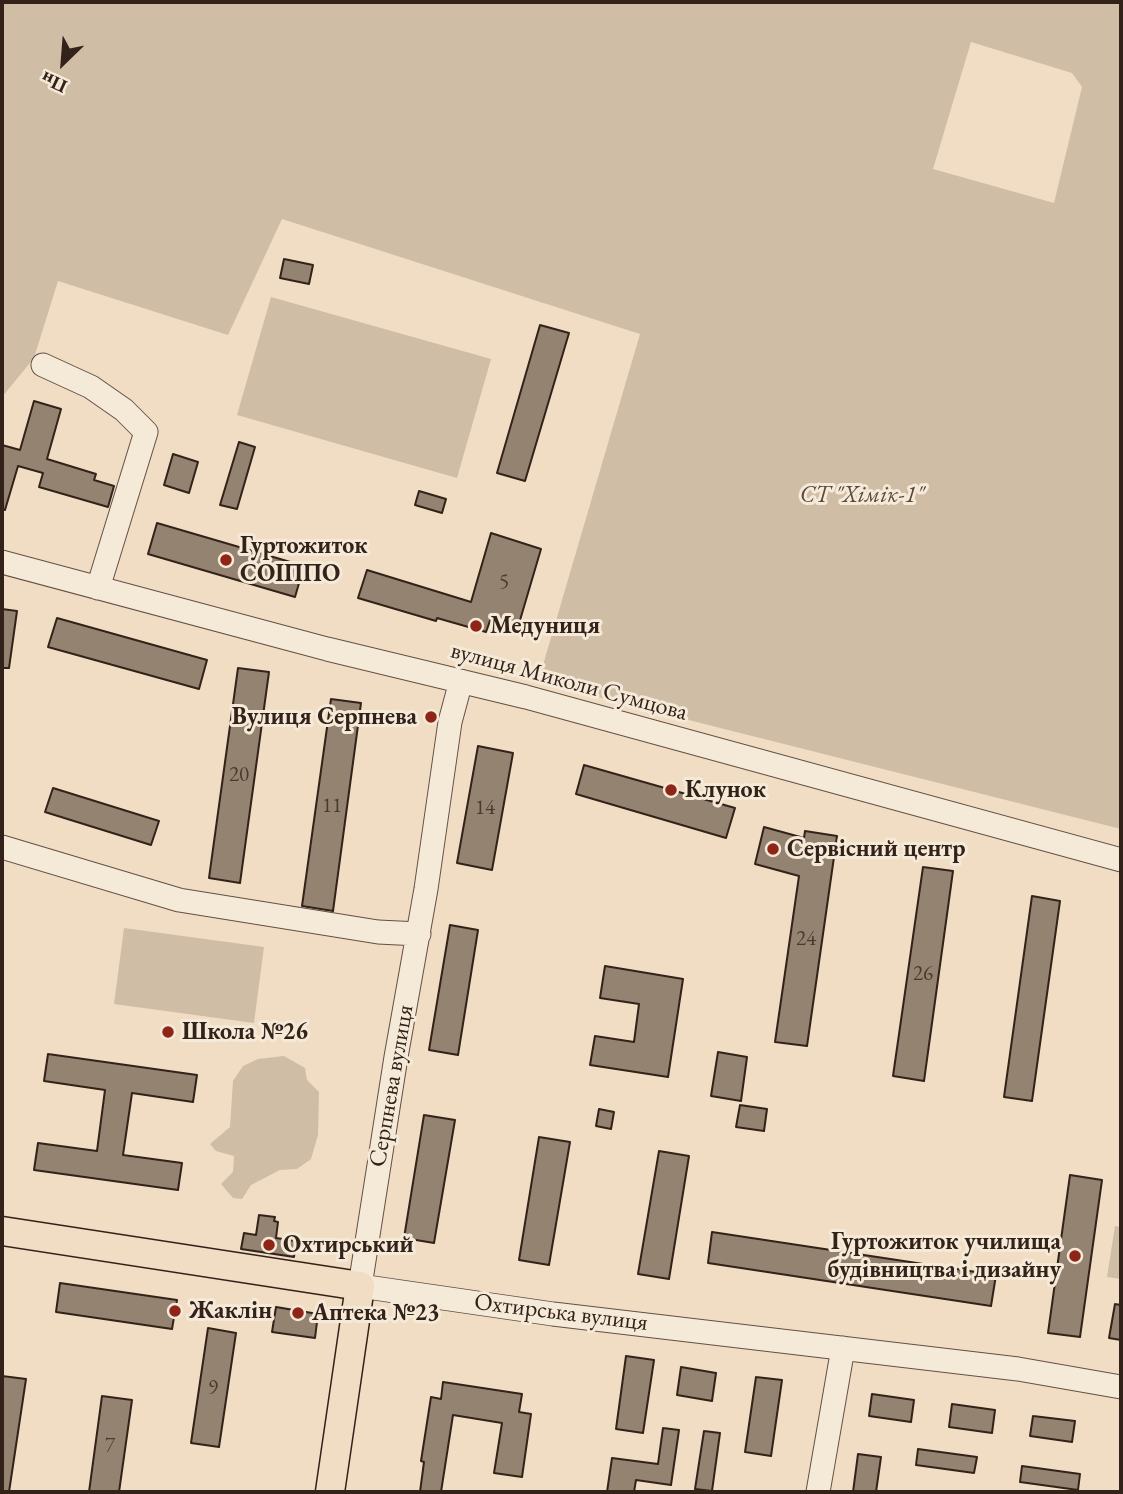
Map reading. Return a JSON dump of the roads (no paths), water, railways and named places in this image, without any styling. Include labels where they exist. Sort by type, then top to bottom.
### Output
[{"type":"main road","name":"Охтирська вулиця","points":[[2,1231],[360,1286]]},
{"type":"main road","name":"Серпнева вулиця","points":[[330,1492],[360,1286]]},
{"type":"street","points":[[43,365],[91,387],[124,410],[146,432],[98,588]]},
{"type":"street","name":"вулиця Миколи Сумцова","points":[[2,562],[461,681],[1121,860]]},
{"type":"street","name":"Серпнева вулиця","points":[[360,1286],[396,1057],[419,934],[450,722],[461,681]]},
{"type":"street","points":[[2,847],[179,900],[378,932],[419,934]]},
{"type":"street","name":"Охтирська вулиця","points":[[360,1286],[553,1314],[1018,1369],[1121,1387]]},
{"type":"street","points":[[818,1492],[843,1348]]},
{"type":"place","name":"Гуртожиток СОІППО","points":[[226,560]]},
{"type":"place","name":"Медуниця","points":[[476,626]]},
{"type":"place","name":"Вулиця Серпнева","points":[[431,717]]},
{"type":"place","name":"Клунок","points":[[671,790]]},
{"type":"place","name":"Сервісний центр","points":[[773,849]]},
{"type":"place","name":"Школа №26","points":[[168,1032]]},
{"type":"place","name":"Охтирський","points":[[269,1245]]},
{"type":"place","name":"Гуртожиток училища будівництва і дизайну","points":[[1075,1256]]},
{"type":"place","name":"Жаклін","points":[[175,1311]]},
{"type":"place","name":"Аптека №23","points":[[298,1313]]},
{"type":"park label","name":"СТ \"Хімік-1\"","points":[[862,495]]}]
